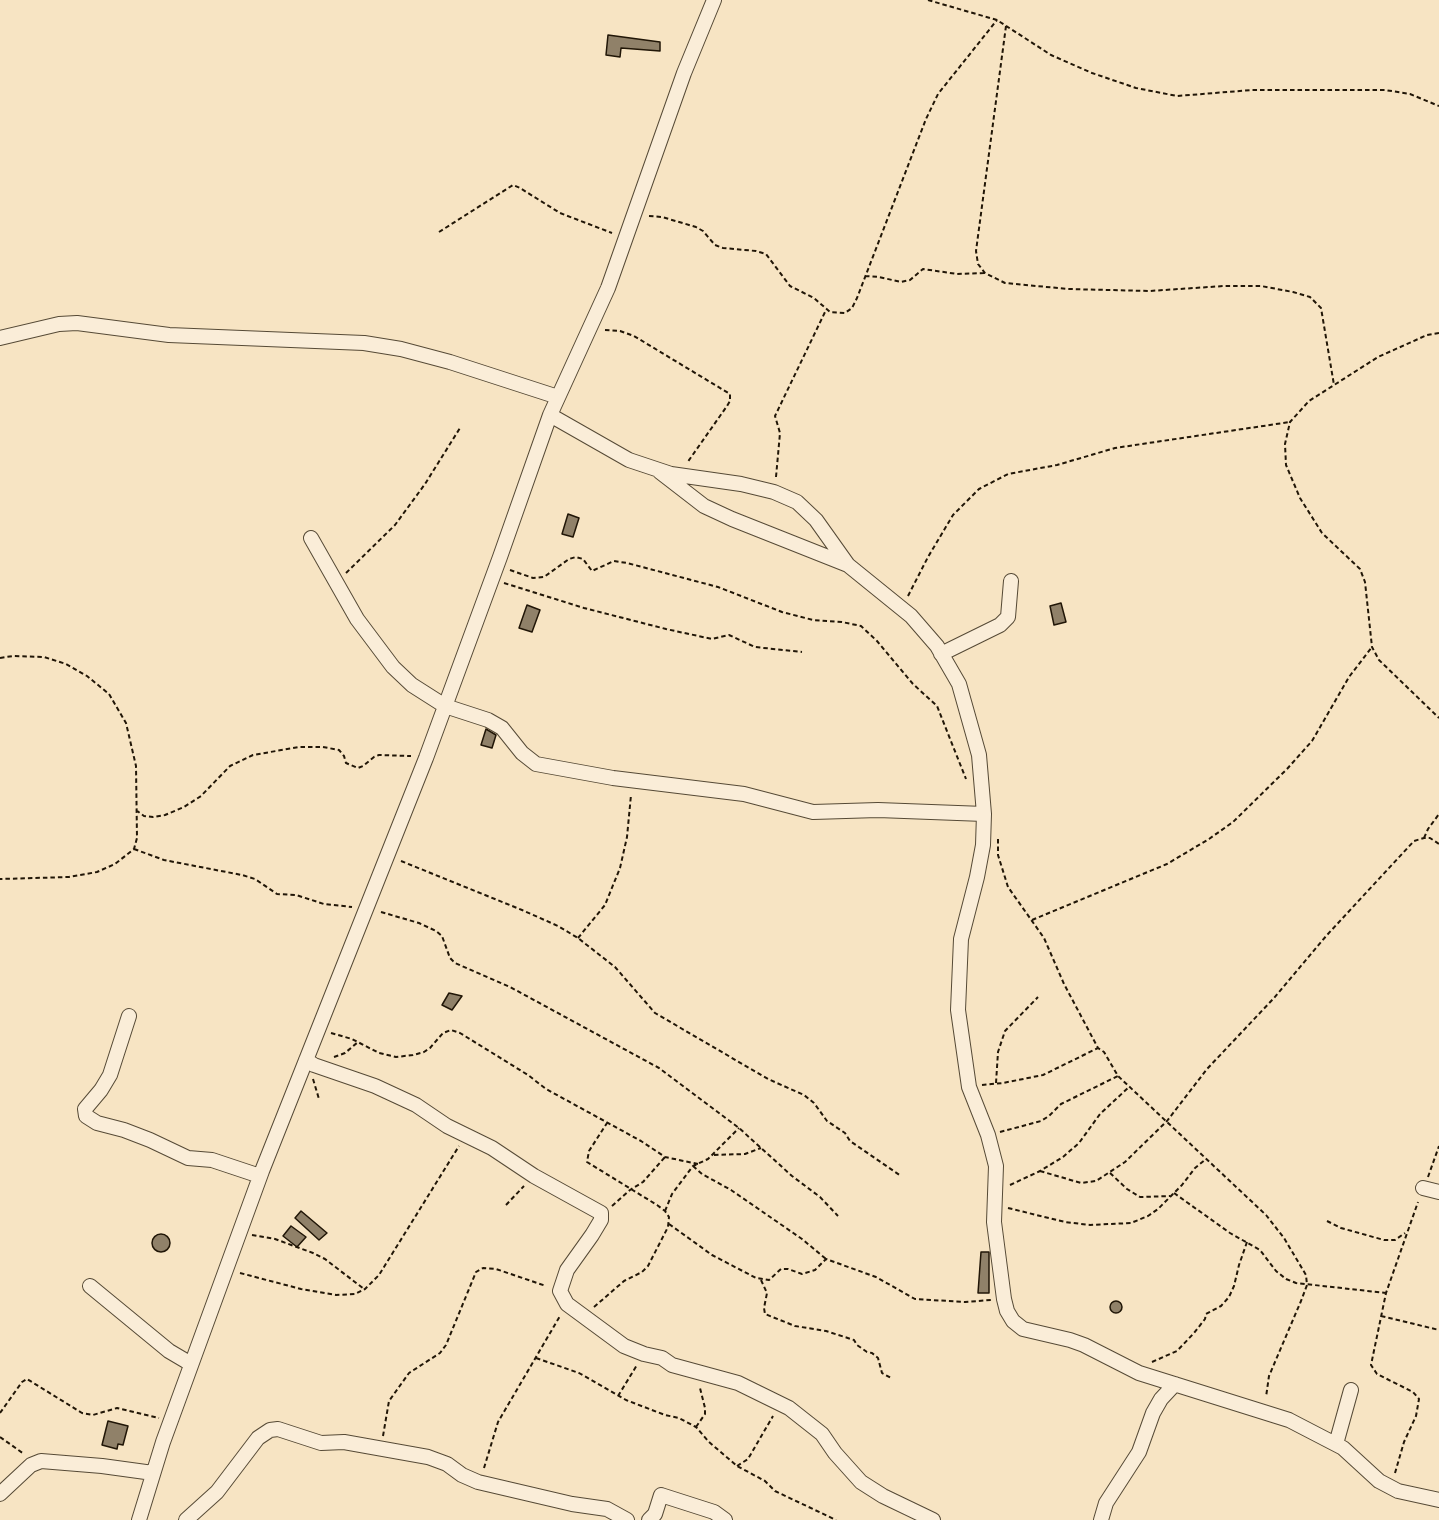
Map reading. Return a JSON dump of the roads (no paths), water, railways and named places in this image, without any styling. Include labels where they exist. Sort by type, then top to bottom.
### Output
[{"type":"street","points":[[140,1520],[170,1421],[260,1176],[308,1061],[426,758],[550,415],[589,331],[628,233],[684,73],[714,0]]},
{"type":"street","points":[[0,338],[77,322],[169,335],[364,344],[401,349],[450,362],[558,398]]},
{"type":"street","points":[[550,415],[629,460],[678,475],[741,483],[774,492],[797,502],[816,520],[848,565],[911,616],[941,654],[959,684],[979,754],[984,814],[983,844],[977,877],[960,939],[958,1010],[969,1087],[988,1136],[996,1166],[994,1222],[1004,1299],[1013,1321],[1023,1329],[1070,1340],[1140,1372],[1308,1428],[1336,1444],[1392,1488],[1439,1500]]},
{"type":"street","points":[[656,469],[704,506],[848,565]]},
{"type":"street","points":[[311,538],[357,619],[393,667],[412,685],[445,706],[488,720],[502,728],[522,753],[536,764],[635,781],[744,794],[813,812],[878,810],[984,814]]},
{"type":"street","points":[[941,654],[1000,625],[1008,617],[1011,581]]},
{"type":"street","points":[[129,1016],[110,1075],[85,1109],[86,1116],[97,1123],[124,1130],[188,1158],[212,1160],[260,1176]]},
{"type":"street","points":[[308,1061],[392,1093],[492,1148],[534,1176],[602,1214],[592,1235],[567,1270],[560,1291],[567,1304],[624,1346],[662,1358],[672,1365],[738,1383],[801,1416],[822,1434],[835,1453],[861,1482],[883,1496],[933,1520]]},
{"type":"street","points":[[1424,1188],[1439,1192]]},
{"type":"street","points":[[90,1286],[169,1351],[190,1364]]},
{"type":"street","points":[[1101,1520],[1106,1503],[1139,1452],[1153,1413],[1161,1399],[1175,1384]]},
{"type":"street","points":[[1336,1444],[1351,1390]]},
{"type":"street","points":[[186,1520],[217,1492],[258,1438],[270,1430],[278,1429],[321,1443],[344,1442],[440,1461],[478,1482],[572,1504],[607,1509],[627,1520]]},
{"type":"street","points":[[0,1494],[24,1470],[36,1462],[81,1464],[153,1473]]},
{"type":"street","points":[[649,1520],[655,1514],[661,1495],[714,1512],[725,1520]]}]
